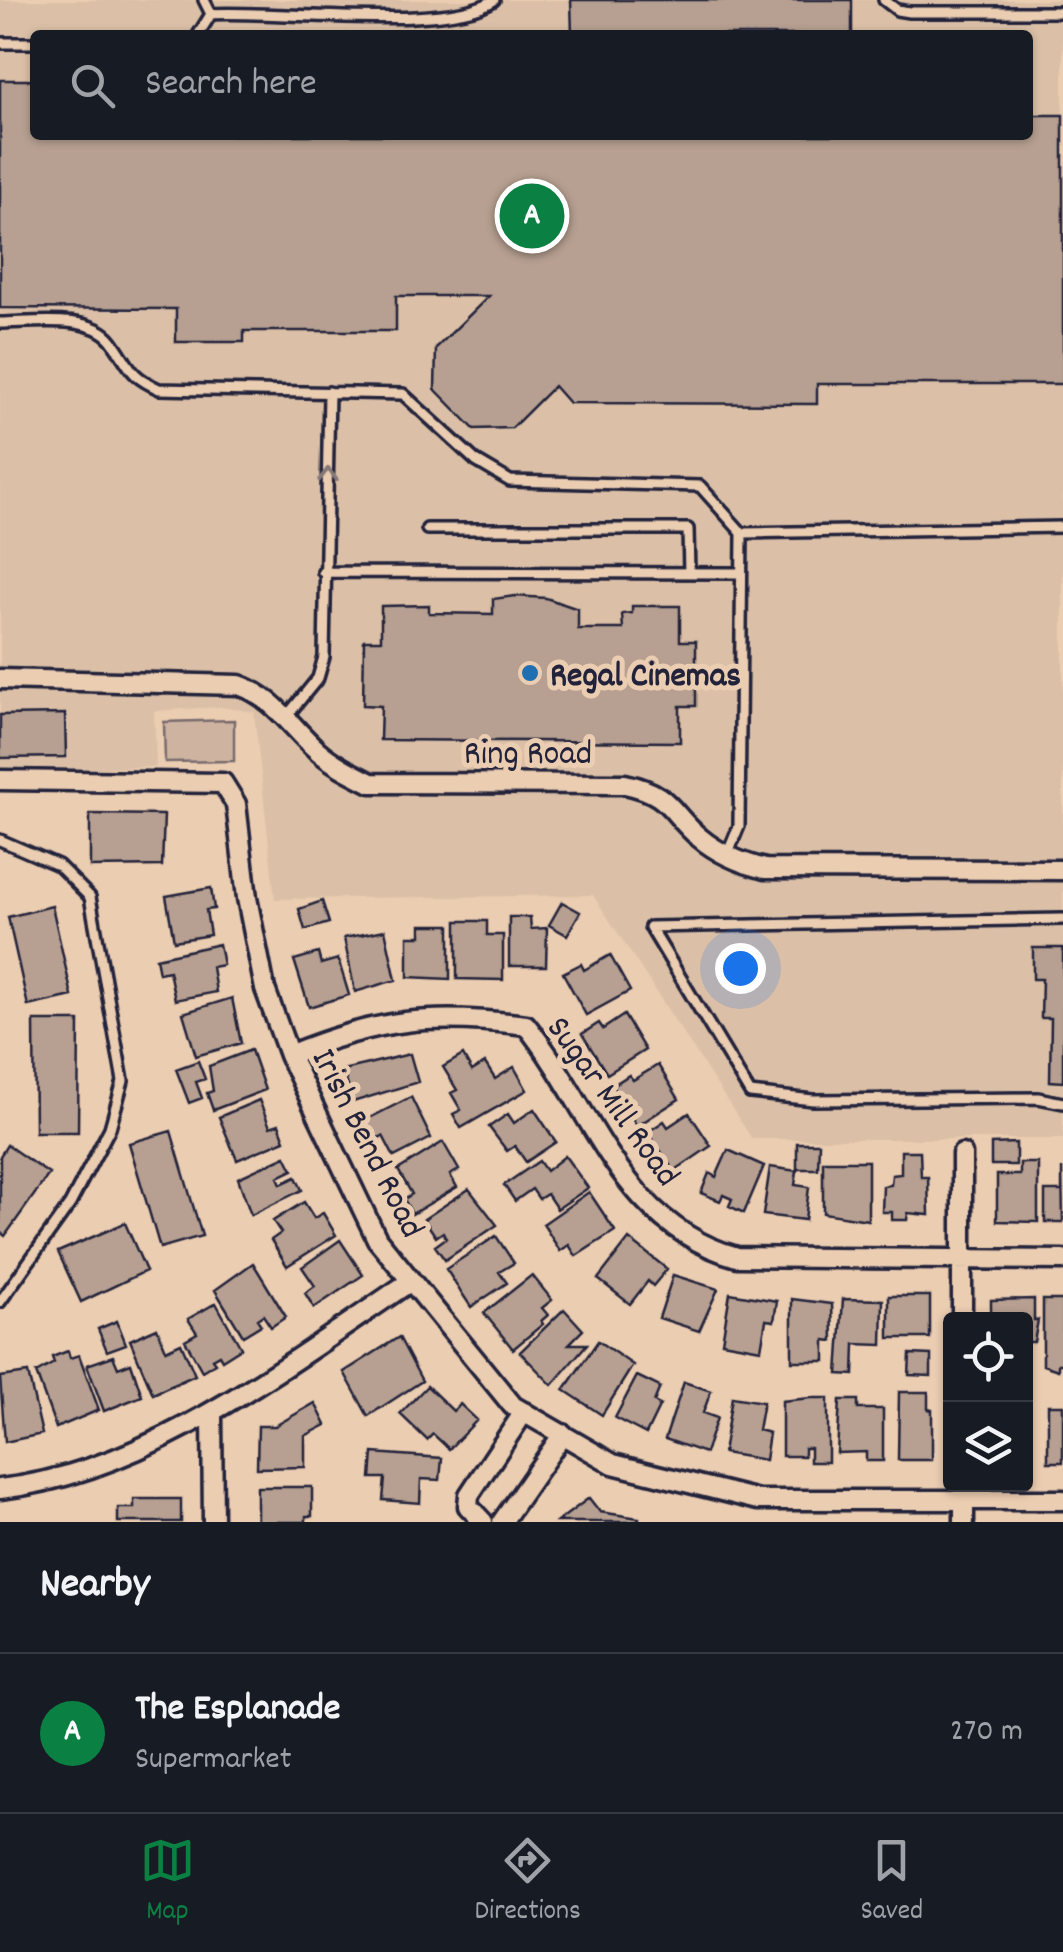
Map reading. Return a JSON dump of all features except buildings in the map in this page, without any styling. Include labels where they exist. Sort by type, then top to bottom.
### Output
[{"type":"street","name":"Ring Road","points":[[0,679],[230,683],[260,694],[287,716],[316,750],[371,783],[598,782],[646,789],[674,806],[698,837],[727,856],[765,869],[1063,870]]},
{"type":"street","name":"Irish Bend Road","points":[[0,780],[223,784],[236,804],[247,898],[265,989],[289,1054],[377,1240],[408,1283],[513,1406],[613,1464],[758,1500],[964,1493],[1063,1500]]},
{"type":"street","name":"Sugar Mill Road","points":[[289,1054],[346,1031],[424,1018],[458,1016],[526,1025],[620,1173],[664,1221],[703,1247],[737,1257],[1063,1260]]},
{"type":"street","points":[[962,1154],[962,1312]]},
{"type":"street","points":[[0,1489],[83,1470],[212,1414],[408,1283]]},
{"type":"street","points":[[484,1522],[468,1506],[469,1494],[524,1412]]},
{"type":"street","points":[[212,1414],[213,1522]]},
{"type":"street","points":[[502,1522],[563,1434]]},
{"type":"street","points":[[964,1493],[964,1522]]},
{"type":"lane","points":[[204,0],[211,14]]},
{"type":"lane","points":[[211,14],[420,16],[478,10],[494,0]]},
{"type":"lane","points":[[884,0],[897,10],[909,12],[1063,12]]},
{"type":"lane","points":[[201,30],[211,14]]},
{"type":"lane","points":[[0,43],[30,43]]},
{"type":"lane","points":[[0,323],[82,325],[100,330],[111,340],[129,373],[159,390],[404,394],[476,461],[510,480],[700,486],[742,534],[738,826],[727,856]]},
{"type":"lane","points":[[287,716],[318,678],[324,657],[329,392]]},
{"type":"lane","points":[[742,534],[1063,527]]},
{"type":"lane","points":[[427,529],[688,529],[689,573]]},
{"type":"lane","points":[[324,572],[741,573]]},
{"type":"lane","points":[[0,840],[58,865],[90,897],[123,1081],[110,1128],[70,1204],[0,1302]]},
{"type":"lane","points":[[1063,919],[650,928],[750,1094],[812,1100],[1038,1098],[1063,1103]]},
{"type":"shaded area","points":[[0,0],[1063,0],[1063,1139],[752,1139],[593,895],[275,899],[254,712],[220,707],[154,711],[156,767],[0,770]]},
{"type":"shaded area","points":[[234,720],[234,761],[165,762],[164,722]]},
{"type":"place","name":"The Esplanade","points":[[532,216]]},
{"type":"place","name":"Regal Cinemas","points":[[530,673]]}]
